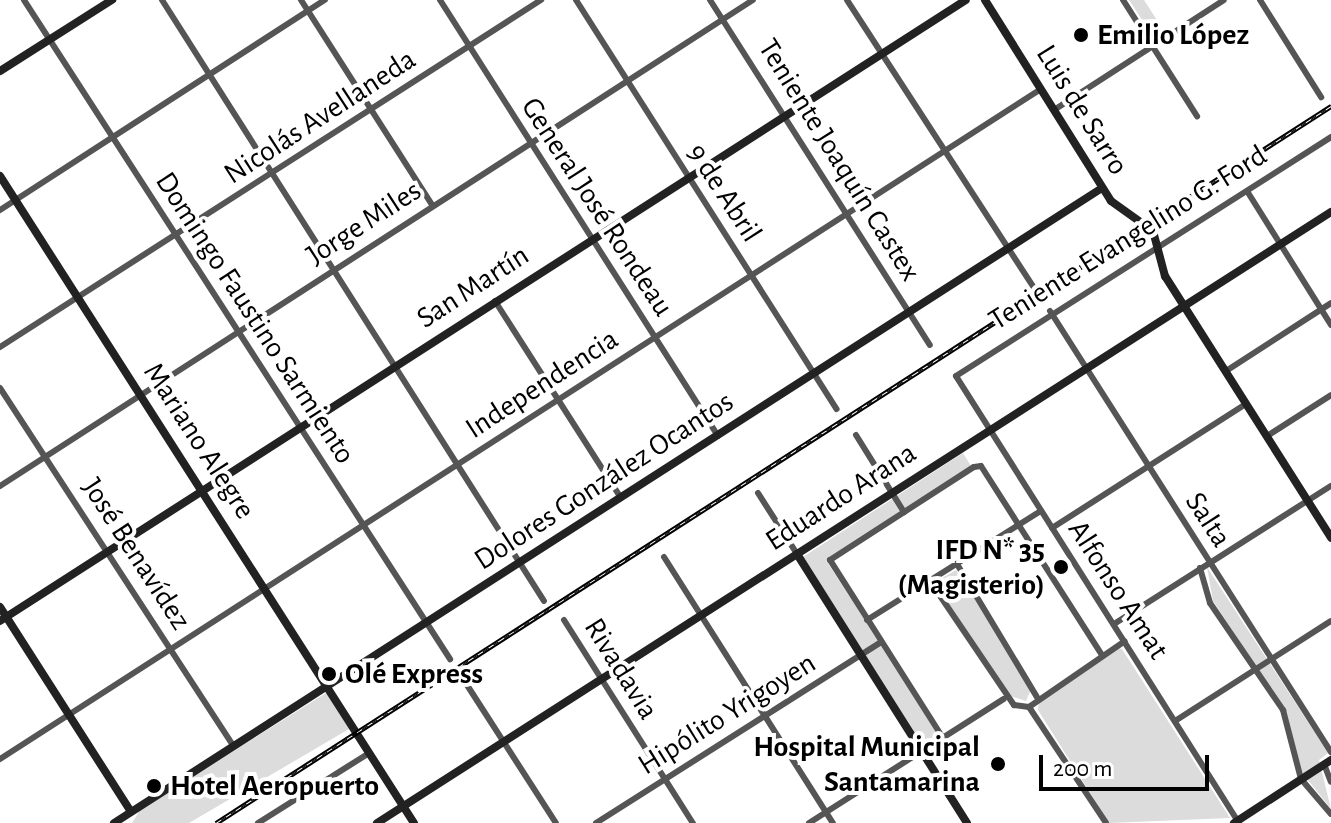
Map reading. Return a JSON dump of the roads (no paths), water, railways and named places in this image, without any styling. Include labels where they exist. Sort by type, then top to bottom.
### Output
[{"type":"street","name":"Domingo Faustino Sarmiento","points":[[24,0],[450,659]]},
{"type":"street","points":[[0,71],[112,0]]},
{"type":"street","points":[[162,0],[397,364],[544,601]]},
{"type":"street","points":[[301,0],[432,205]]},
{"type":"street","points":[[0,210],[325,0]]},
{"type":"street","name":"General José Rondeau","points":[[440,0],[718,436]]},
{"type":"street","name":"Nicolás Avellaneda","points":[[0,347],[541,0]]},
{"type":"street","name":"9 de Abril","points":[[576,0],[837,409]]},
{"type":"street","name":"Teniente Joaquín Castex","points":[[710,0],[930,345]]},
{"type":"street","name":"Jorge Miles","points":[[0,486],[753,0]]},
{"type":"street","points":[[847,0],[1033,286]]},
{"type":"street","name":"San Martín","points":[[3,619],[966,0]]},
{"type":"street","name":"Luis de Sarro","points":[[985,0],[1102,188],[1153,231],[1159,246]]},
{"type":"street","points":[[1123,0],[1197,116]]},
{"type":"street","points":[[1054,110],[1224,0]]},
{"type":"street","points":[[1260,0],[1321,97]]},
{"type":"street","name":"Independencia","points":[[0,759],[1041,89]]},
{"type":"street","name":"Teniente Evangelino G. Ford","points":[[958,381],[961,368],[1331,137]]},
{"type":"street","name":"Mariano Alegre","points":[[0,176],[414,823]]},
{"type":"street","name":"Dolores González Ocantos","points":[[114,823],[1102,188]]},
{"type":"street","points":[[1247,191],[1331,325]]},
{"type":"street","name":"Eduardo Arana","points":[[377,823],[990,431],[1084,367],[1331,212]]},
{"type":"street","points":[[1159,246],[1162,270],[1331,538]]},
{"type":"street","points":[[495,301],[621,498]]},
{"type":"street","points":[[1226,371],[1331,303]]},
{"type":"street","name":"Salta","points":[[1050,311],[1331,752]]},
{"type":"street","name":"Alfonso Amat","points":[[958,381],[1237,822]]},
{"type":"street","name":"José Benavídez","points":[[0,388],[233,746]]},
{"type":"street","points":[[1267,436],[1331,395]]},
{"type":"street","points":[[1052,528],[1246,404]]},
{"type":"street","points":[[856,435],[904,512]]},
{"type":"street","points":[[943,738],[867,620],[832,558],[981,466],[1102,655]]},
{"type":"street","points":[[1114,624],[1331,486]]},
{"type":"street","points":[[758,493],[967,823]]},
{"type":"street","points":[[867,620],[1041,511]]},
{"type":"street","points":[[664,557],[833,823]]},
{"type":"street","points":[[957,564],[1037,697]]},
{"type":"street","name":"Salta","points":[[1200,568],[1210,603],[1283,710],[1301,779],[1331,814]]},
{"type":"street","points":[[930,581],[1004,699],[1029,707],[1106,823]]},
{"type":"street","points":[[0,607],[3,619],[131,812]]},
{"type":"street","name":"Rivadavia","points":[[564,620],[693,823]]},
{"type":"street","points":[[1175,721],[1331,621]]},
{"type":"street","points":[[1029,707],[1037,697],[1125,641]]},
{"type":"street","name":"Hipólito Yrigoyen","points":[[596,823],[881,642]]},
{"type":"street","points":[[467,685],[556,823]]},
{"type":"street","points":[[809,823],[1004,699]]},
{"type":"street","points":[[258,823],[369,753]]},
{"type":"street","points":[[1237,822],[1328,762],[1331,782]]},
{"type":"street","points":[[273,813],[279,823]]},
{"type":"railway","points":[[216,823],[1331,106]]},
{"type":"place","name":"Emilio López","points":[[1081,35]]},
{"type":"place","name":"IFD N* 35 (Magisterio)","points":[[1061,567]]},
{"type":"place","name":"Olé Express","points":[[329,674]]},
{"type":"place","name":"Hospital Municipal Santamarina","points":[[998,764]]},
{"type":"place","name":"Hotel Aeropuerto","points":[[154,786]]}]
